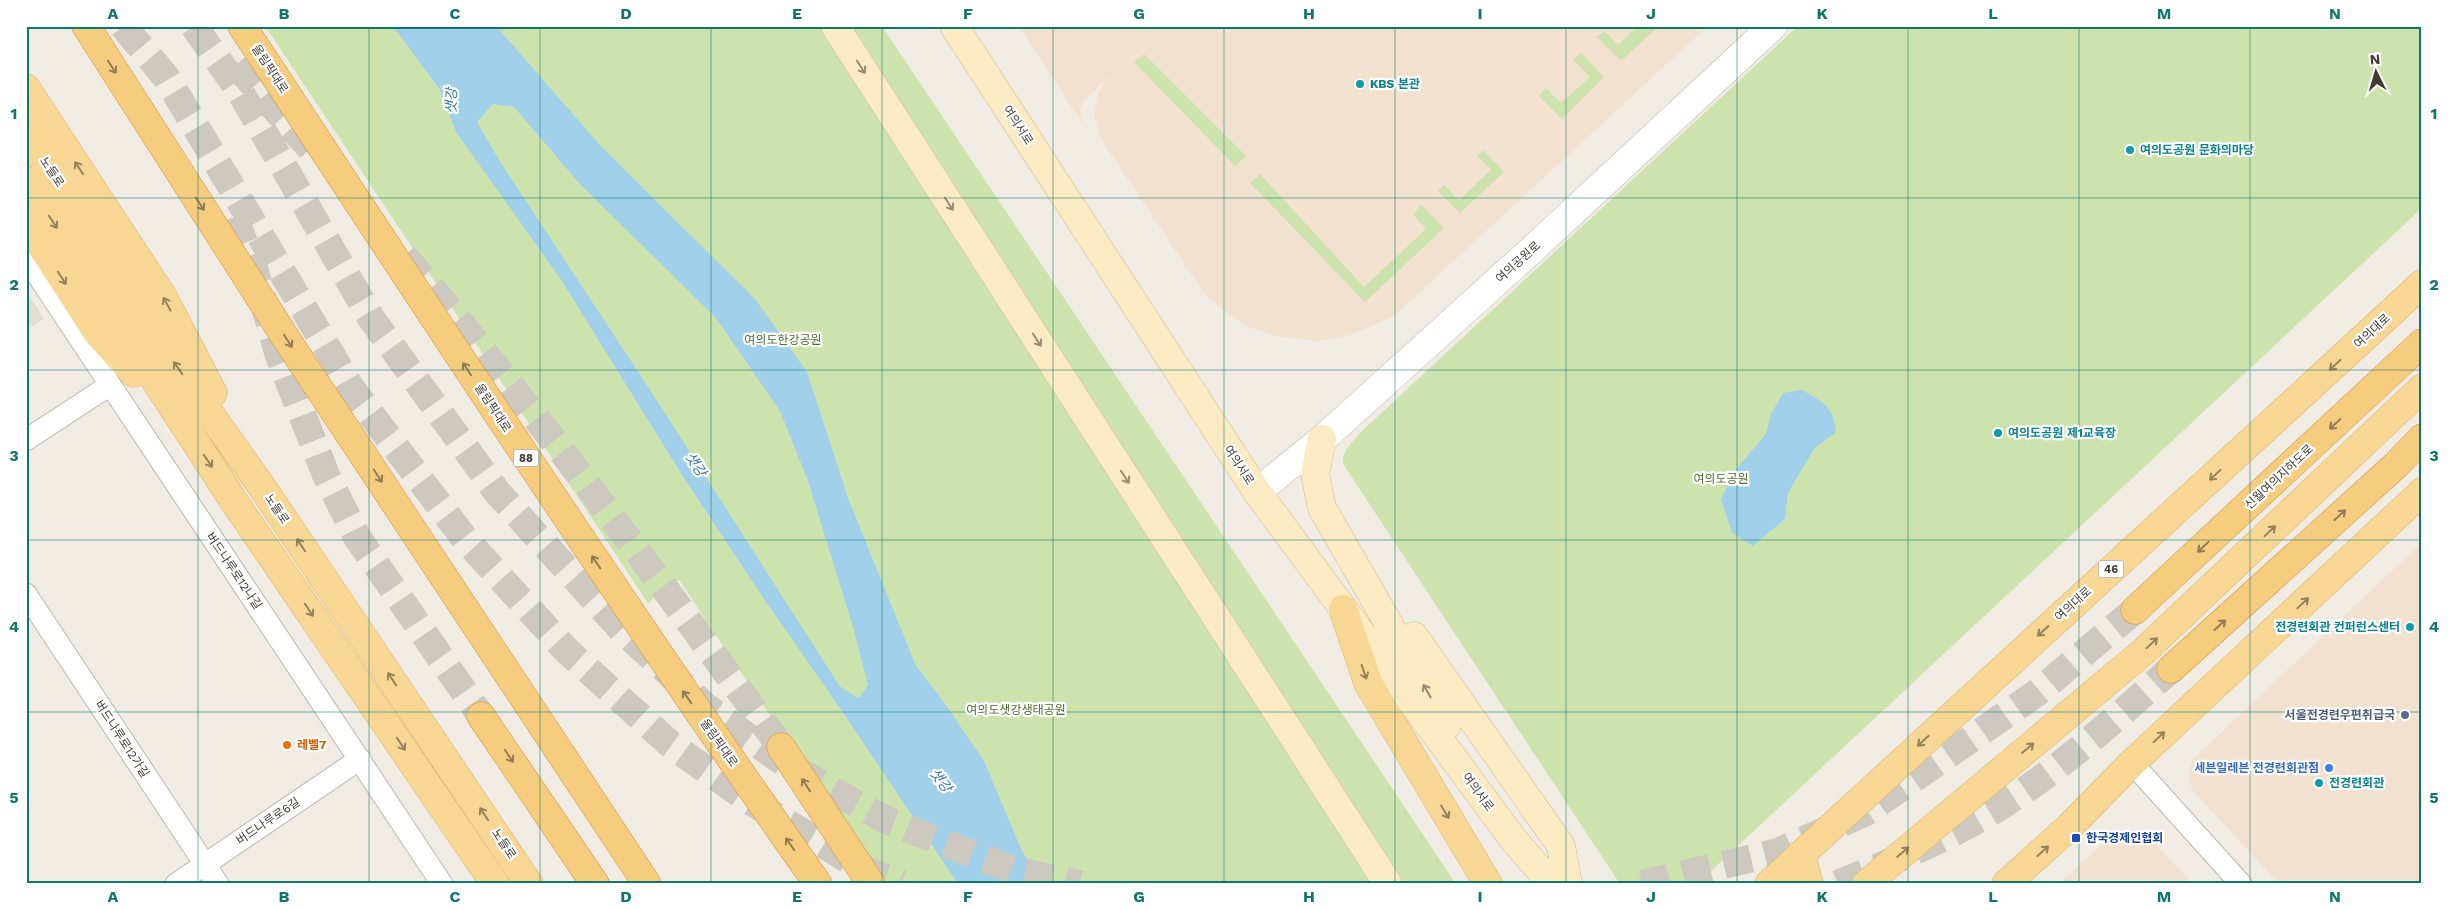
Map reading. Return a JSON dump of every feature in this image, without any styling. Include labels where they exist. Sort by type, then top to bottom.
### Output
[{"type":"highway","points":[[86,26],[287,340],[648,884]]},
{"type":"highway","name":"올림픽대로","points":[[242,26],[543,484],[686,695],[818,884]]},
{"type":"highway","name":"신월여의지하도로","points":[[2136,610],[2422,343]]},
{"type":"highway","points":[[2171,669],[2396,464],[2422,438]]},
{"type":"highway","points":[[2396,464],[2422,448]]},
{"type":"highway","points":[[482,716],[595,884]]},
{"type":"highway","points":[[781,747],[871,884]]},
{"type":"main road","points":[[835,26],[1388,884]]},
{"type":"main road","name":"여의서로","points":[[954,26],[1257,492],[1513,839],[1552,884]]},
{"type":"main road","points":[[26,88],[163,297],[262,487]]},
{"type":"main road","name":"노들로","points":[[26,133],[174,363],[262,487],[508,850],[529,884]]},
{"type":"main road","points":[[26,181],[187,430],[468,842],[493,884]]},
{"type":"main road","points":[[26,222],[97,332],[187,430]]},
{"type":"main road","name":"여의대로","points":[[1769,884],[2422,284]]},
{"type":"main road","points":[[1866,884],[2143,652],[2422,388]]},
{"type":"main road","points":[[1322,439],[1315,474],[1322,508],[1513,839]]},
{"type":"main road","points":[[2006,884],[2069,827],[2132,763],[2422,492]]},
{"type":"main road","points":[[1322,508],[1561,846],[1568,884]]},
{"type":"main road","points":[[1343,609],[1368,683],[1488,884]]},
{"type":"main road","points":[[508,850],[534,884]]},
{"type":"main road","points":[[1801,854],[1808,884]]},
{"type":"street","name":"여의공원로","points":[[1257,492],[1322,439],[1536,246],[1774,26]]},
{"type":"street","name":"버드나루로12나길","points":[[26,258],[442,884]]},
{"type":"street","points":[[26,440],[110,386]]},
{"type":"street","name":"버드나루로12가길","points":[[26,594],[218,884]]},
{"type":"street","name":"버드나루로6길","points":[[176,884],[360,759]]},
{"type":"street","points":[[2132,763],[2241,884]]},
{"type":"shaded area","points":[[1019,26],[1708,26],[1393,317],[1350,335],[1318,341],[1276,336],[1247,326],[1205,295],[1100,138],[1094,114],[1099,92],[1108,77],[1083,102],[1080,112],[1083,125]]},
{"type":"shaded area","points":[[26,290],[44,319],[26,330]]},
{"type":"shaded area","points":[[2422,545],[2422,884],[2279,884],[2193,791],[2188,773],[2192,760],[2416,548]]},
{"type":"shaded area","points":[[2126,830],[2139,831],[2148,836],[2193,884],[2059,884],[2113,834]]},
{"type":"green space","name":"여의도한강공원","points":[[265,26],[882,26],[1456,884],[883,884],[679,580],[648,603]]},
{"type":"green space","points":[[1638,26],[1659,26],[1621,61],[1597,37],[1605,31],[1618,45]]},
{"type":"green space","name":"여의도공원","points":[[1798,26],[2422,26],[2422,208],[1697,884],[1620,884],[1343,464],[1343,459],[1349,446],[1362,431]]},
{"type":"green space","points":[[1581,53],[1604,77],[1562,119],[1539,96],[1546,88],[1561,103],[1590,77],[1573,60]]},
{"type":"green space","points":[[1144,54],[1246,156],[1235,166],[1134,62]]},
{"type":"green space","points":[[1483,150],[1504,172],[1460,213],[1438,191],[1444,185],[1459,200],[1491,170],[1477,156]]},
{"type":"green space","points":[[1260,174],[1364,287],[1426,229],[1413,214],[1421,205],[1444,228],[1365,302],[1250,183]]},
{"type":"water","points":[[393,26],[496,26],[599,144],[755,299],[807,372],[848,498],[916,666],[941,698],[984,761],[1022,851],[1042,884],[958,884],[682,475],[560,278],[456,132],[440,90]],"holes":[[[493,104],[514,107],[579,183],[716,318],[780,411],[808,481],[853,627],[868,685],[860,697],[848,699],[654,396],[499,160],[477,122]]]},
{"type":"water","points":[[1802,390],[1816,398],[1830,410],[1836,432],[1814,449],[1788,493],[1785,519],[1753,546],[1732,533],[1721,499],[1736,469],[1766,434],[1771,414],[1783,393]]},
{"type":"waterway","name":"샛강","points":[[837,688],[860,703]]},
{"type":"tunnel","points":[[123,26],[166,77],[351,388],[465,539],[566,650],[670,744],[750,801],[866,870],[901,884]]},
{"type":"tunnel","points":[[194,26],[241,93],[371,318],[497,492],[622,630],[705,706],[787,765],[886,820],[1013,870],[1080,884]]},
{"type":"tunnel","points":[[236,65],[312,150]]},
{"type":"tunnel","points":[[234,217],[253,265],[279,356],[326,475],[357,537],[481,716]]},
{"type":"tunnel","points":[[404,256],[454,315],[550,437],[644,560],[781,747]]},
{"type":"tunnel","points":[[1642,884],[1778,852],[1866,812],[2038,692],[2135,610]]},
{"type":"tunnel","points":[[1838,884],[1941,839],[1999,807],[2067,759],[2171,669]]},
{"type":"place","name":"KBS 본관","points":[[1360,84]]},
{"type":"place","name":"여의도공원 문화의마당","points":[[2130,150]]},
{"type":"place","name":"여의도공원 제1교육장","points":[[1998,433]]},
{"type":"place","name":"전경련회관 컨퍼런스센터","points":[[2410,627]]},
{"type":"place","name":"서울전경련우편취급국","points":[[2405,715]]},
{"type":"place","name":"레벨7","points":[[287,745]]},
{"type":"place","name":"세븐일레븐 전경련회관점","points":[[2329,768]]},
{"type":"place","name":"전경련회관","points":[[2319,783]]},
{"type":"place","name":"한국경제인협회","points":[[2076,838]]},
{"type":"park label","name":"여의도샛강생태공원","points":[[1016,710]]}]
